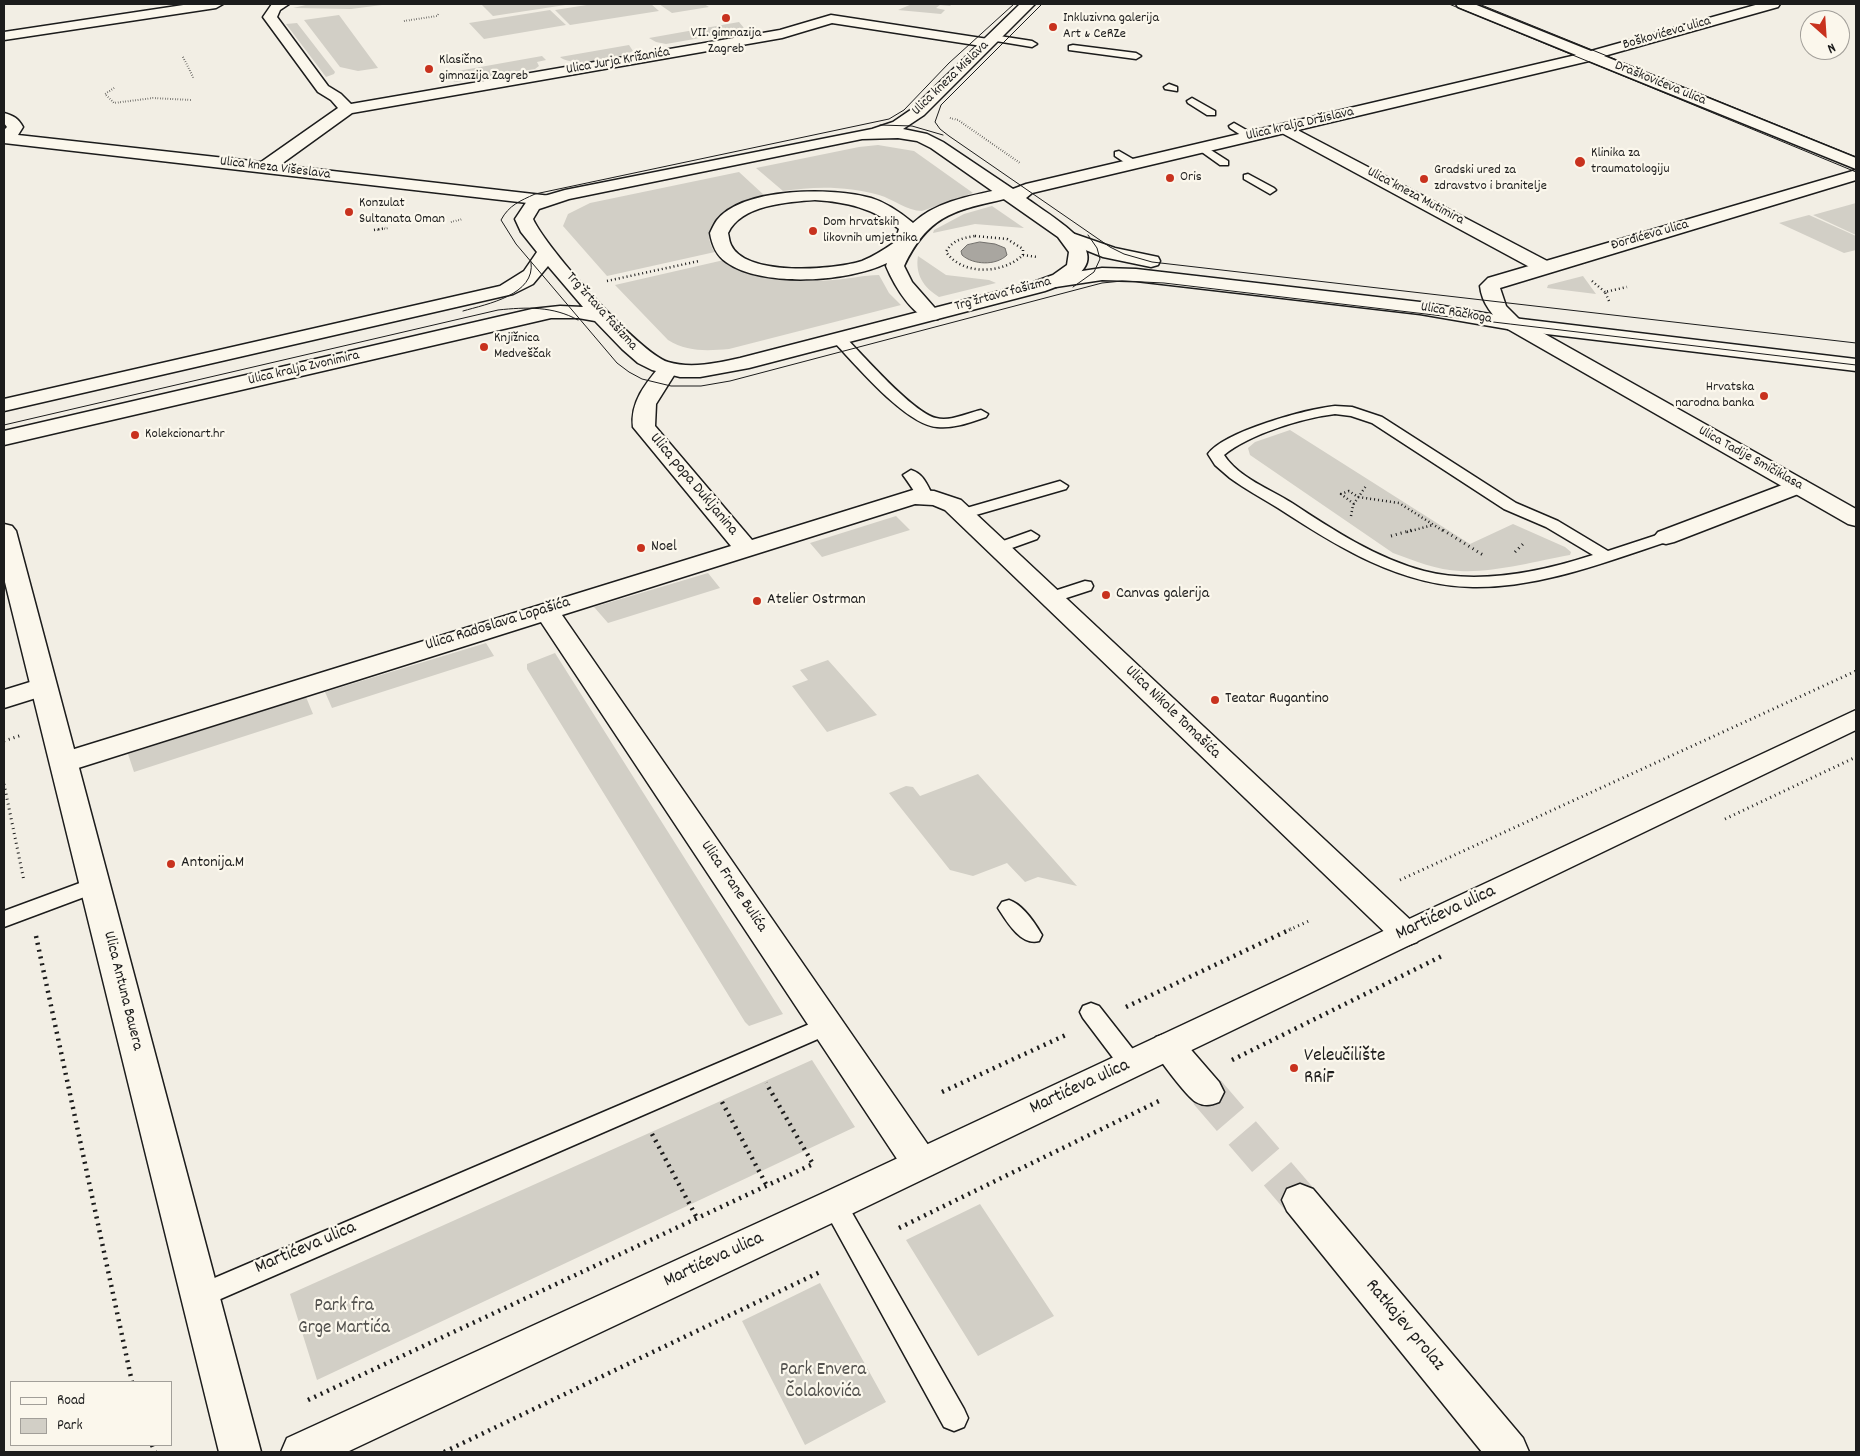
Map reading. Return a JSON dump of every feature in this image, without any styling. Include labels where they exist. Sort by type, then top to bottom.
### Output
[{"type":"street","points":[[4,36],[216,4]]},
{"type":"street","name":"Ulica kneza Mislava","points":[[862,134],[893,127],[912,117],[1028,4]]},
{"type":"street","name":"Draškovićeva ulica","points":[[1463,4],[1856,164]]},
{"type":"street","name":"Boškovićeva ulica","points":[[1590,56],[1773,4]]},
{"type":"street","points":[[274,5],[270,17],[297,56],[323,89],[336,97],[347,110]]},
{"type":"street","points":[[822,6],[830,14],[831,19]]},
{"type":"street","name":"Ulica Jurja Križanića","points":[[264,168],[347,110],[782,34],[831,19],[991,40]]},
{"type":"street","name":"Ulica kralja Držislava","points":[[1012,197],[1026,189],[1590,56]]},
{"type":"street","points":[[4,138],[12,132],[14,127],[5,111]]},
{"type":"street","name":"Ulica kneza Mutimira","points":[[1286,129],[1544,267]]},
{"type":"street","name":"Trg žrtava fašizma","points":[[862,134],[898,134],[930,141],[1012,197],[1069,237],[1079,250],[1079,262],[1071,272],[1056,281],[931,315],[722,368],[703,371],[668,369],[649,362],[639,354],[604,318],[530,232],[524,219],[533,205],[545,200],[862,134]]},
{"type":"street","name":"Ulica kneza Višeslava","points":[[4,138],[545,200]]},
{"type":"street","name":"Đorđićeva ulica","points":[[1492,301],[1490,286],[1495,282],[1856,175]]},
{"type":"street","points":[[931,315],[903,284],[895,266],[904,244],[908,228],[887,210],[850,198],[815,195],[778,199],[743,210],[730,218],[722,227],[719,237],[722,247],[728,254],[750,266],[776,272],[806,275],[837,272],[865,266],[887,256],[904,244],[924,222],[943,210],[974,200],[1012,197]]},
{"type":"street","name":"Ulica Račkoga","points":[[1069,237],[1110,253],[1146,261],[1492,301],[1588,317],[1856,349]]},
{"type":"street","name":"Ulica kralja Zvonimira","points":[[4,405],[506,290],[532,276],[538,269],[547,251]]},
{"type":"street","name":"Ulica Račkoga","points":[[1056,281],[1102,274],[1125,274],[1420,308],[1513,324],[1856,365]]},
{"type":"street","points":[[1492,301],[1496,308],[1513,324]]},
{"type":"street","name":"Ulica kralja Zvonimira","points":[[4,438],[532,315],[574,311],[586,312],[604,318]]},
{"type":"street","name":"Ulica Tadije Smičiklasa","points":[[1513,324],[1856,519]]},
{"type":"street","name":"Ulica popa Dukljanina","points":[[668,369],[645,406],[641,417],[644,427],[746,548]]},
{"type":"street","points":[[1666,537],[1798,486]]},
{"type":"street","name":"Ulica Radoslava Lopašića","points":[[65,762],[746,548],[913,497],[929,497]]},
{"type":"street","name":"Ulica Nikole Tomašića","points":[[929,497],[953,505],[1406,934]]},
{"type":"street","name":"Ulica Antuna Bauera","points":[[4,531],[43,687],[65,762],[240,1452]]},
{"type":"street","name":"Ulica Frane Bulića","points":[[546,610],[920,1163]]},
{"type":"street","points":[[4,699],[43,687]]},
{"type":"street","name":"Martićeva ulica","points":[[302,1452],[834,1205],[1856,719]]},
{"type":"street","points":[[1168,1046],[1207,1092]]},
{"type":"street","name":"Ratkajev prolaz","points":[[1300,1200],[1508,1452]]},
{"type":"lane","points":[[991,40],[1032,44]]},
{"type":"lane","points":[[1073,48],[1136,56]]},
{"type":"lane","points":[[1192,101],[1212,112]]},
{"type":"lane","points":[[1234,126],[1251,137]]},
{"type":"lane","points":[[1203,148],[1224,163]]},
{"type":"lane","points":[[1119,154],[1134,164]]},
{"type":"lane","points":[[1248,177],[1270,190]]},
{"type":"lane","points":[[839,339],[901,399],[929,422],[953,423],[981,414]]},
{"type":"lane","points":[[1607,557],[1552,524],[1510,506],[1377,420],[1354,411],[1334,410],[1316,413],[1243,436],[1222,446],[1216,454],[1218,459],[1239,476],[1340,542],[1425,577],[1475,582],[1571,568],[1607,557],[1666,537]]},
{"type":"lane","points":[[911,475],[929,497]]},
{"type":"lane","points":[[962,514],[1060,486]]},
{"type":"lane","points":[[998,548],[1031,536]]},
{"type":"lane","points":[[1051,598],[1084,586]]},
{"type":"lane","points":[[4,919],[96,885]]},
{"type":"lane","points":[[1008,908],[1031,935]]},
{"type":"lane","points":[[1091,1012],[1131,1064]]},
{"type":"lane","name":"Martićeva ulica","points":[[200,1296],[826,1026]]},
{"type":"lane","points":[[834,1205],[954,1418]]},
{"type":"path","points":[[404,21],[437,16],[439,13]]},
{"type":"path","points":[[182,57],[194,79]]},
{"type":"path","points":[[114,88],[105,94],[114,103],[153,98],[192,100]]},
{"type":"path","points":[[945,116],[958,120],[1027,168]]},
{"type":"path","points":[[451,222],[463,219]]},
{"type":"path","points":[[374,230],[389,228]]},
{"type":"path","points":[[1023,255],[1023,249],[1010,240],[987,236],[975,236],[954,242],[946,252],[954,263],[964,267],[989,270],[1012,265],[1023,255],[1039,257]]},
{"type":"path","points":[[601,283],[700,260]]},
{"type":"path","points":[[1609,301],[1605,292],[1627,288]]},
{"type":"path","points":[[1354,504],[1341,494],[1349,491],[1358,497],[1399,503],[1518,576]]},
{"type":"path","points":[[1399,880],[1856,671]]},
{"type":"path","points":[[1722,821],[1856,757]]},
{"type":"path","points":[[4,784],[132,1381]]},
{"type":"path","points":[[1232,1060],[1449,952]]},
{"type":"path","points":[[308,1400],[813,1164],[764,1081]]},
{"type":"path","points":[[717,1093],[767,1186]]},
{"type":"path","points":[[899,1228],[1161,1100]]},
{"type":"path","points":[[647,1125],[697,1218]]},
{"type":"path","points":[[444,1452],[820,1272]]},
{"type":"green space","points":[[310,4],[382,5],[351,9],[293,8]]},
{"type":"green space","points":[[481,4],[572,4],[493,16]]},
{"type":"green space","points":[[593,4],[651,4],[659,11],[570,25],[555,10]]},
{"type":"green space","points":[[659,4],[704,4],[709,7],[672,13]]},
{"type":"green space","points":[[912,4],[952,4],[950,6],[940,5],[936,8],[945,10],[941,14],[898,10]]},
{"type":"green space","points":[[550,10],[566,25],[484,39],[469,23]]},
{"type":"green space","points":[[339,15],[378,68],[358,71],[340,67],[304,20]]},
{"type":"green space","points":[[739,22],[744,28],[740,31],[666,44],[649,38]]},
{"type":"green space","points":[[297,23],[335,72],[334,74],[326,77],[286,24]]},
{"type":"green space","points":[[629,45],[633,51],[595,61],[574,62],[560,57]]},
{"type":"green space","points":[[542,56],[546,60],[537,62],[539,66],[535,69],[456,82],[447,79],[441,74]]},
{"type":"green space","points":[[878,145],[914,151],[973,193],[922,211],[905,207],[879,195],[843,188],[807,188],[783,191],[756,168],[859,147]]},
{"type":"green space","points":[[739,172],[764,195],[733,207],[715,222],[710,231],[710,241],[715,252],[607,276],[563,226],[568,214],[590,203]]},
{"type":"green space","points":[[1856,203],[1856,235],[1813,215]]},
{"type":"green space","points":[[992,206],[1024,228],[975,224],[933,233],[934,230],[964,214]]},
{"type":"green space","points":[[1809,215],[1856,236],[1856,250],[1844,253],[1779,223]]},
{"type":"green space","points":[[918,256],[946,275],[989,280],[996,283],[939,297],[921,280],[917,263]]},
{"type":"green space","points":[[724,260],[748,272],[791,281],[819,281],[879,275],[889,293],[901,305],[729,349],[697,350],[682,347],[668,340],[615,285]]},
{"type":"green space","points":[[1583,276],[1596,294],[1547,288],[1548,285]]},
{"type":"green space","points":[[1290,430],[1470,544],[1513,524],[1565,547],[1571,552],[1570,555],[1500,568],[1460,571],[1434,567],[1393,553],[1250,455],[1248,448],[1255,442]]},
{"type":"green space","points":[[896,516],[910,530],[822,557],[810,543]]},
{"type":"green space","points":[[708,573],[720,588],[608,623],[594,607]]},
{"type":"green space","points":[[486,643],[494,656],[332,708],[325,692]]},
{"type":"green space","points":[[555,653],[783,1014],[749,1026],[745,1022],[527,669],[527,664]]},
{"type":"green space","points":[[828,660],[877,715],[827,732],[792,686],[808,680],[800,670]]},
{"type":"green space","points":[[306,697],[313,714],[134,772],[128,754]]},
{"type":"green space","points":[[978,774],[1077,886],[1038,877],[1025,882],[1007,863],[973,876],[950,870],[889,793],[906,786],[913,787],[920,796]]},
{"type":"green space","name":"Park fra Grge Martića","points":[[812,1060],[855,1127],[317,1380],[290,1294]]},
{"type":"green space","points":[[980,1204],[1054,1316],[978,1356],[906,1240]]},
{"type":"green space","name":"Park Envera Čolakovića","points":[[820,1283],[886,1402],[805,1445],[742,1321]]},
{"type":"shaded area","points":[[980,242],[995,244],[1005,248],[1007,255],[997,261],[984,263],[972,261],[962,255],[961,251],[967,245]]},
{"type":"tunnel","points":[[1207,1092],[1300,1200]]},
{"type":"tram line","points":[[1014,4],[949,63],[904,110],[889,119],[535,194],[511,207],[501,220],[516,244],[617,363],[642,379],[671,386],[701,386],[730,381],[1102,283],[1122,281],[1164,283],[1856,365]]},
{"type":"tram line","points":[[1042,4],[941,105],[935,122],[949,136],[1110,247],[1124,254],[1152,262],[1856,343]]},
{"type":"tram line","points":[[1449,4],[1856,172]]},
{"type":"tram line","points":[[1479,4],[1856,157]]},
{"type":"tram line","points":[[880,125],[912,126],[943,135]]},
{"type":"tram line","points":[[1073,287],[1094,272],[1100,259],[1097,248],[1088,235]]},
{"type":"tram line","points":[[463,311],[496,301],[518,290],[526,283],[530,273],[531,262]]},
{"type":"tram line","points":[[4,425],[498,310],[519,308],[549,310],[569,315],[578,320]]},
{"type":"place","name":"VII. gimnazija Zagreb","points":[[726,18]]},
{"type":"place","name":"Inkluzivna galerija Art & CeRZe","points":[[1053,27]]},
{"type":"place","name":"Klasična gimnazija Zagreb","points":[[429,69]]},
{"type":"place","name":"Klinika za traumatologiju","points":[[1580,162]]},
{"type":"place","name":"Oris","points":[[1170,178]]},
{"type":"place","name":"Gradski ured za zdravstvo i branitelje","points":[[1424,179]]},
{"type":"place","name":"Konzulat Sultanata Oman","points":[[349,212]]},
{"type":"place","name":"Dom hrvatskih likovnih umjetnika","points":[[813,231]]},
{"type":"place","name":"Knjižnica Medveščak","points":[[484,347]]},
{"type":"place","name":"Hrvatska narodna banka","points":[[1764,396]]},
{"type":"place","name":"Kolekcionart.hr","points":[[135,435]]},
{"type":"place","name":"Noel","points":[[641,548]]},
{"type":"place","name":"Canvas galerija","points":[[1106,595]]},
{"type":"place","name":"Atelier Ostrman","points":[[757,601]]},
{"type":"place","name":"Teatar Rugantino","points":[[1215,700]]},
{"type":"place","name":"Antonija.M","points":[[171,864]]},
{"type":"place","name":"Veleučilište RRiF","points":[[1294,1068]]}]
